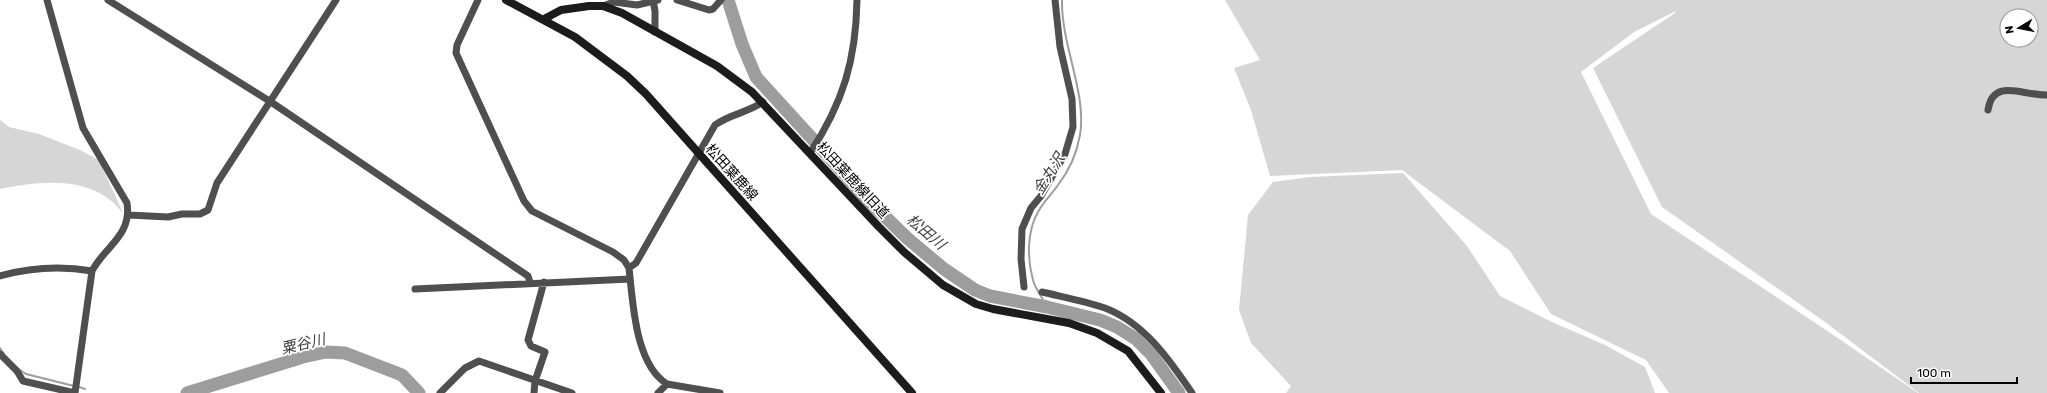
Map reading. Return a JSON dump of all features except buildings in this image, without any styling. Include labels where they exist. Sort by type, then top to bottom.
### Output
[{"type":"street","points":[[0,354],[17,371],[23,381],[75,393],[92,271],[96,263],[125,227],[129,215],[127,203],[83,128],[47,0]]},
{"type":"street","points":[[108,0],[271,102],[528,276],[530,282]]},
{"type":"street","points":[[129,215],[168,216],[200,214],[208,210],[217,183],[336,0]]},
{"type":"street","points":[[478,0],[457,45],[456,53],[524,201],[532,211],[614,252],[624,260],[629,268],[643,350],[655,374],[667,384],[720,393]]},
{"type":"street","name":"松田葉鹿線","points":[[506,0],[544,19],[575,37],[627,76],[646,94],[912,393]]},
{"type":"street","points":[[603,6],[614,2],[637,5],[655,0],[655,32]]},
{"type":"street","points":[[677,0],[709,10],[713,10],[722,0]]},
{"type":"street","points":[[810,153],[824,132],[845,86],[851,65],[857,22],[857,0]]},
{"type":"street","points":[[1024,287],[1021,259],[1022,229],[1031,208],[1041,196],[1065,154],[1073,126],[1072,99],[1060,47],[1055,0]]},
{"type":"street","name":"松田葉鹿線旧道","points":[[544,19],[561,10],[589,6],[603,6],[622,13],[717,66],[744,85],[763,102],[879,227],[904,252],[944,285],[976,304],[993,309],[1069,323],[1097,333],[1128,351],[1161,393]]},
{"type":"street","points":[[1988,110],[1990,99],[1997,92],[2009,90],[2047,95]]},
{"type":"street","points":[[629,268],[636,263],[715,125],[725,118],[747,112],[763,102]]},
{"type":"street","points":[[0,276],[35,269],[92,271]]},
{"type":"street","points":[[415,288],[630,279]]},
{"type":"street","points":[[534,393],[545,352],[531,346],[528,340],[544,282]]},
{"type":"street","points":[[1042,292],[1104,308],[1115,313],[1145,332],[1176,369],[1192,393]]},
{"type":"street","points":[[440,393],[461,370],[479,361],[572,393]]},
{"type":"street","points":[[658,393],[667,384]]},
{"type":"shaded area","points":[[1225,0],[2047,0],[2047,393],[1919,393],[1825,322],[1662,207],[1593,68],[1676,11],[1634,32],[1581,72],[1651,214],[1918,393],[1669,393],[1646,360],[1551,314],[1510,251],[1402,170],[1270,176],[1251,110],[1234,68],[1260,60]]},
{"type":"shaded area","points":[[0,120],[9,127],[39,134],[80,150],[99,160],[123,213],[112,201],[98,192],[71,184],[27,184],[0,189]]},
{"type":"shaded area","points":[[1403,173],[1467,246],[1500,296],[1552,322],[1605,345],[1645,367],[1655,393],[1286,393],[1291,386],[1251,343],[1239,310],[1248,215],[1273,182],[1310,177]]},
{"type":"waterway","name":"松田川","points":[[728,0],[742,44],[756,77],[869,201],[907,238],[944,269],[975,290],[990,296],[1047,307],[1100,320],[1117,327],[1136,339],[1151,354],[1179,393]]},
{"type":"waterway","name":"金丸沢","points":[[1047,307],[1035,287],[1031,272],[1029,254],[1030,236],[1034,220],[1038,212],[1066,174],[1075,155],[1079,141],[1081,119],[1077,86],[1065,34],[1062,0]]},
{"type":"waterway","points":[[0,348],[4,354]]},
{"type":"waterway","name":"粟谷川","points":[[187,393],[303,357],[326,352],[345,353],[402,375],[419,393]]},
{"type":"waterway","points":[[20,370],[26,374],[74,386]]},
{"type":"waterway","points":[[79,387],[85,389]]}]
